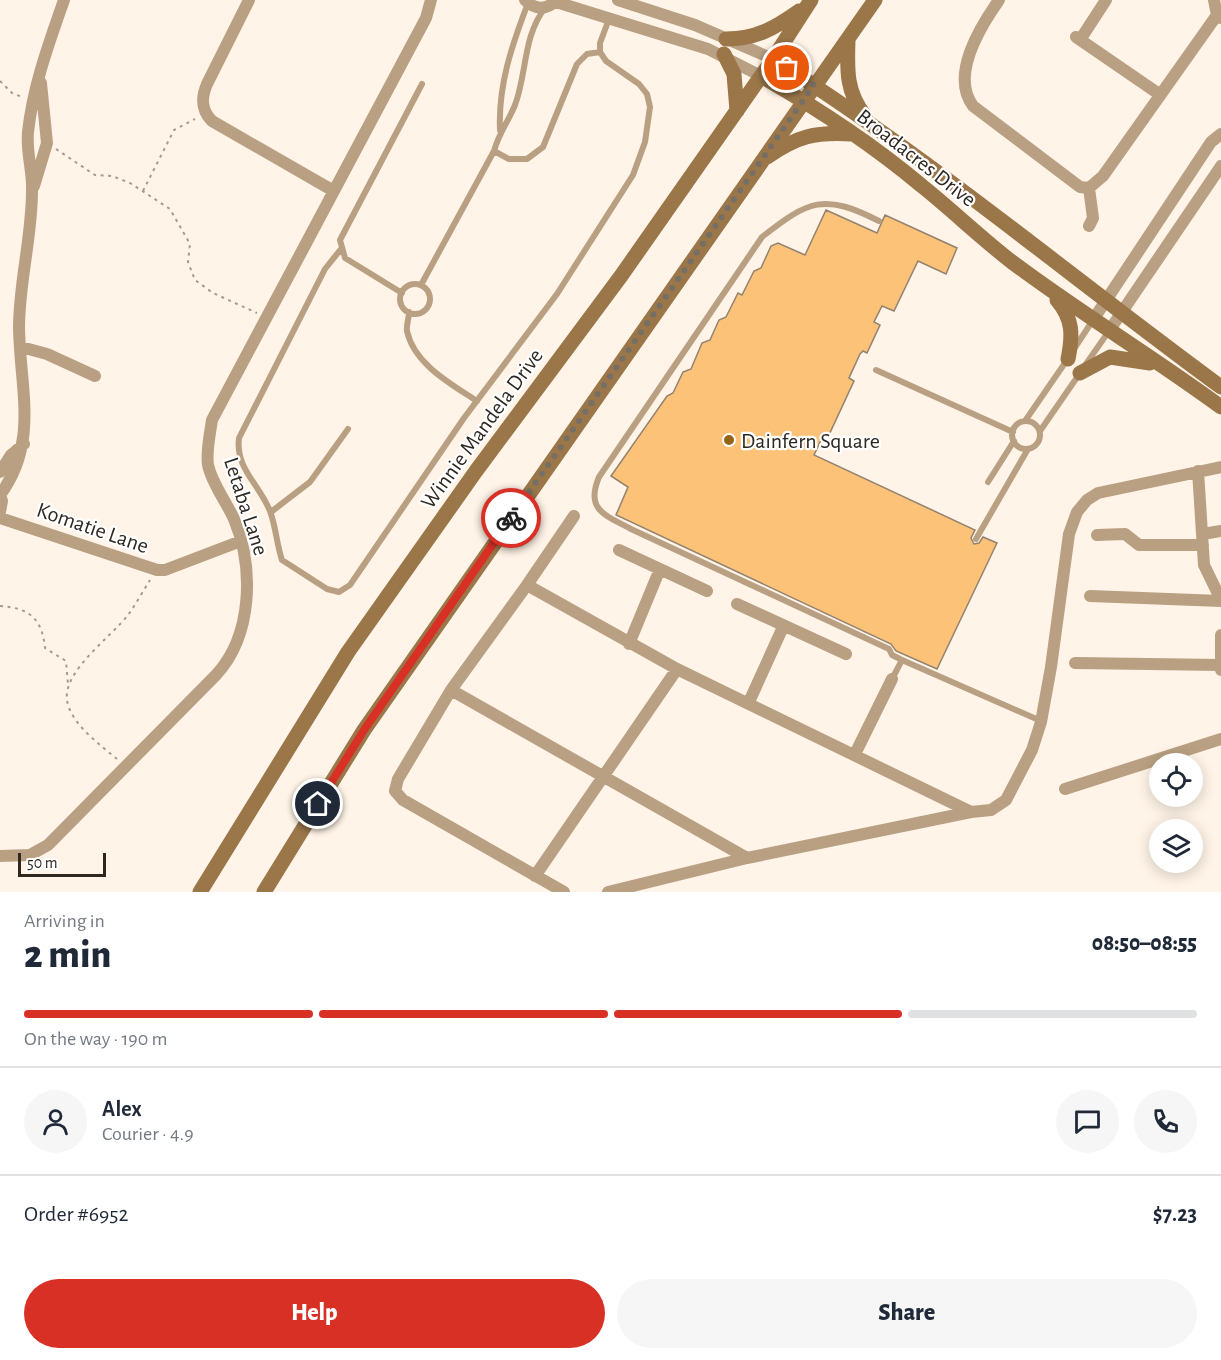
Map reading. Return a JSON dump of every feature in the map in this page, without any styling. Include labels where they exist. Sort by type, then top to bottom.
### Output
[{"type":"main road","points":[[264,892],[364,730],[875,0]]},
{"type":"main road","points":[[726,39],[752,38],[767,32],[809,3]]},
{"type":"main road","name":"Winnie Mandela Drive","points":[[200,892],[348,652],[476,471],[621,276],[773,59],[809,3]]},
{"type":"main road","points":[[848,40],[847,78],[850,93],[873,126]]},
{"type":"main road","points":[[724,54],[734,74],[737,111]]},
{"type":"main road","name":"Broadacres Drive","points":[[773,59],[873,126],[1104,302],[1221,387]]},
{"type":"main road","name":"Broadacres Drive","points":[[761,76],[803,100],[852,134],[920,184],[1002,254],[1045,286],[1221,407]]},
{"type":"main road","points":[[760,162],[785,145],[813,134],[852,134]]},
{"type":"main road","points":[[1045,286],[1070,321],[1072,340],[1068,359]]},
{"type":"main road","points":[[1080,373],[1110,357],[1121,357],[1161,366]]},
{"type":"street","points":[[32,190],[27,160],[33,101],[64,0]]},
{"type":"street","points":[[249,0],[202,95],[207,115],[332,190]]},
{"type":"street","name":"Letaba Lane","points":[[0,856],[39,852],[216,675],[230,656],[239,636],[247,574],[241,542],[208,465],[212,420],[332,190],[426,18],[431,0]]},
{"type":"street","name":"Broadacres Drive","points":[[618,0],[667,15],[773,59]]},
{"type":"street","points":[[999,0],[979,30],[972,48],[964,81],[967,97],[974,106],[1080,188],[1089,188],[1097,183],[1111,166],[1160,94],[1219,16],[1214,0]]},
{"type":"street","points":[[1106,0],[1078,39],[1160,94]]},
{"type":"street","name":"Broadacres Drive","points":[[527,2],[553,3],[724,54],[761,76]]},
{"type":"street","points":[[0,512],[2,501],[0,495],[20,462],[26,432],[20,306],[32,190],[47,143],[41,70]]},
{"type":"street","points":[[1093,320],[1211,142],[1221,134]]},
{"type":"street","points":[[1109,332],[1221,166]]},
{"type":"street","points":[[1089,188],[1093,218],[1089,226]]},
{"type":"street","points":[[1152,228],[1169,240]]},
{"type":"street","points":[[21,347],[47,354],[95,376]]},
{"type":"street","points":[[0,472],[11,455],[24,444]]},
{"type":"street","points":[[608,892],[747,858],[971,812],[991,810],[1006,800],[1032,750],[1041,722],[1069,534],[1077,512],[1087,500],[1098,493],[1210,469],[1221,459]]},
{"type":"street","points":[[1090,596],[1221,601],[1204,565],[1203,539],[1210,469]]},
{"type":"street","points":[[564,892],[403,800],[395,791],[398,779],[451,690],[574,516]]},
{"type":"street","name":"Komatie Lane","points":[[0,518],[157,570],[165,570],[241,542]]},
{"type":"street","points":[[1097,535],[1125,534],[1139,545],[1203,539],[1221,531]]},
{"type":"street","points":[[619,550],[707,591]]},
{"type":"street","points":[[628,644],[660,569]]},
{"type":"street","points":[[526,585],[628,644],[677,669],[749,702],[971,812]]},
{"type":"street","points":[[737,604],[846,654]]},
{"type":"street","points":[[749,702],[783,627]]},
{"type":"street","points":[[1221,635],[1221,670]]},
{"type":"street","points":[[1075,663],[1221,665]]},
{"type":"street","points":[[535,876],[677,669]]},
{"type":"street","points":[[855,754],[892,679]]},
{"type":"street","points":[[451,690],[747,858]]},
{"type":"street","points":[[1065,789],[1221,740]]},
{"type":"lane","points":[[500,131],[499,104],[507,60],[527,2]]},
{"type":"lane","points":[[421,285],[494,151],[500,131],[514,106],[525,69],[531,29],[553,3]]},
{"type":"lane","points":[[341,249],[325,269],[239,438],[237,451],[241,464],[271,512],[282,560],[327,589],[339,592],[350,585],[477,400],[557,294],[633,175],[645,142],[650,107],[646,94],[639,84],[606,61],[600,52],[600,42],[609,19]]},
{"type":"lane","points":[[494,151],[509,159],[527,159],[543,147],[578,64],[587,54],[600,52]]},
{"type":"lane","points":[[402,293],[345,258],[340,240],[422,84]]},
{"type":"lane","points":[[879,221],[854,208],[837,204],[809,205],[788,217],[762,237],[599,477],[593,500],[600,511],[617,522],[889,649],[892,655],[902,660],[1041,722]]},
{"type":"lane","points":[[410,285],[421,285],[429,293],[429,305],[421,313],[409,312],[401,304],[402,293],[410,285]]},
{"type":"lane","points":[[409,312],[407,330],[418,355],[442,378],[477,400]]},
{"type":"lane","points":[[1028,449],[1020,447],[1014,441],[1013,432],[1017,425],[1025,421],[1093,320]]},
{"type":"lane","points":[[976,539],[1028,449],[1039,440],[1040,431],[1109,332]]},
{"type":"lane","points":[[876,370],[1013,432]]},
{"type":"lane","points":[[1025,421],[1034,424],[1040,431]]},
{"type":"lane","points":[[271,512],[310,482],[348,429]]},
{"type":"lane","points":[[988,482],[1014,441]]},
{"type":"lane","points":[[892,679],[902,660]]},
{"type":"path","points":[[0,81],[12,93],[33,101]]},
{"type":"path","points":[[143,191],[174,130],[207,115]]},
{"type":"path","points":[[47,143],[95,175],[112,176],[143,191],[170,209],[183,227],[190,244],[188,262],[195,280],[213,293],[265,317]]},
{"type":"path","points":[[68,684],[77,669],[128,615],[157,570]]},
{"type":"path","points":[[0,606],[24,610],[43,630],[45,648],[66,661],[67,700],[79,723],[124,766]]},
{"type":"building","name":"Dainfern Square","points":[[826,210],[877,233],[885,215],[957,248],[946,274],[918,261],[894,311],[882,306],[874,322],[880,325],[867,353],[863,351],[860,354],[849,378],[854,381],[828,437],[824,434],[814,455],[975,530],[971,538],[974,544],[979,543],[983,537],[997,543],[937,669],[896,651],[891,644],[616,515],[628,487],[611,476],[667,396],[673,393],[683,372],[691,369],[702,343],[710,340],[719,320],[726,317],[738,293],[742,295],[754,271],[761,268],[771,246],[778,243],[805,255]]},
{"type":"way so far","points":[[511,518],[814,85],[787,68]]},
{"type":"place","name":"Dainfern Square","points":[[729,440]]},
{"type":"route","points":[[318,804],[364,730],[511,518]]}]
